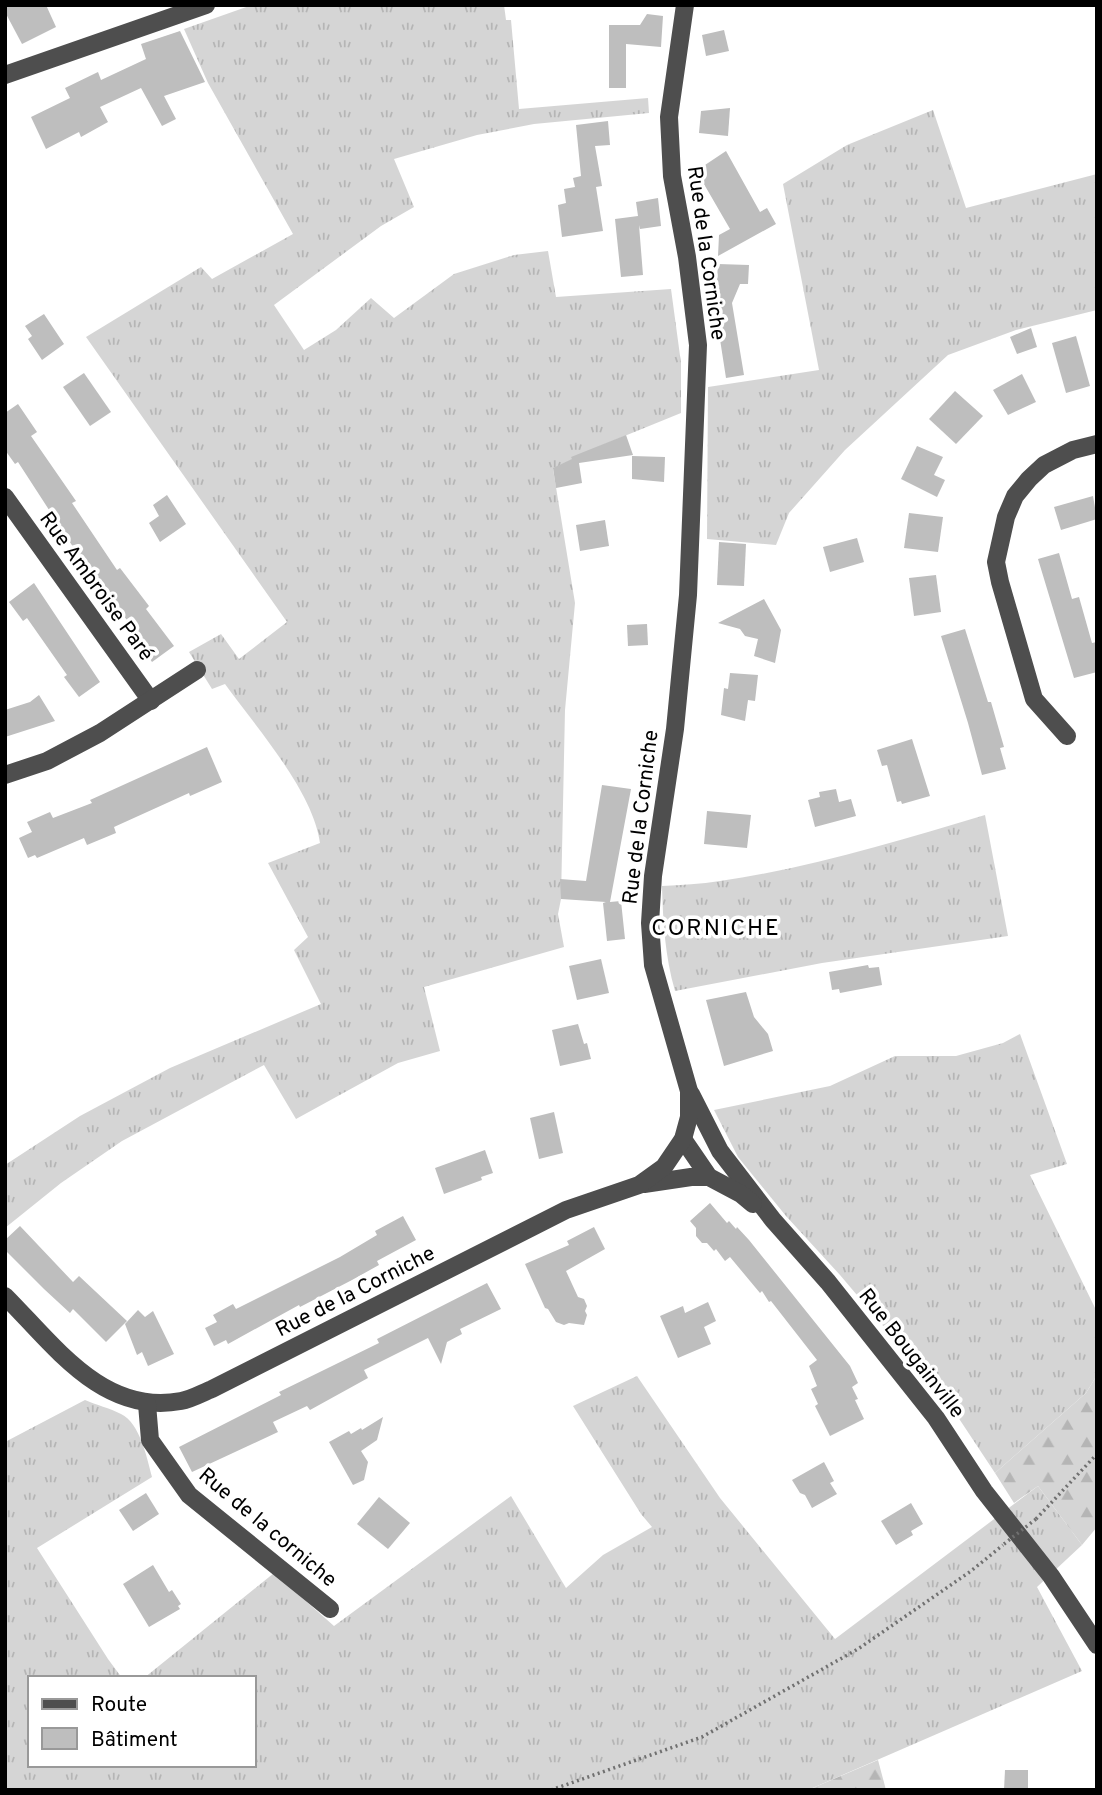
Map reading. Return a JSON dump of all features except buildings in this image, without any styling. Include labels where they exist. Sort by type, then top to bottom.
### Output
[{"type":"street","points":[[5,75],[206,5]]},
{"type":"street","name":"Rue de la Corniche","points":[[5,1296],[95,1384],[119,1397],[147,1404],[183,1401],[212,1389],[566,1210],[639,1185],[664,1167],[683,1139],[689,1117],[690,1091],[653,965],[650,923],[653,876],[675,729],[688,595],[698,345],[687,257],[672,176],[669,117],[685,5]]},
{"type":"street","points":[[1068,736],[1034,699],[996,562],[1006,517],[1015,496],[1029,479],[1044,465],[1073,450],[1097,444]]},
{"type":"street","name":"Rue Ambroise Paré","points":[[5,497],[151,701]]},
{"type":"street","points":[[5,775],[47,761],[100,733],[197,670]]},
{"type":"street","name":"Rue Bougainville","points":[[690,1091],[720,1151],[773,1220],[828,1282],[936,1418],[984,1491],[1051,1576],[1097,1646]]},
{"type":"street","points":[[683,1139],[720,1151]]},
{"type":"street","points":[[683,1139],[709,1177],[741,1194],[773,1220]]},
{"type":"street","points":[[639,1185],[709,1177]]},
{"type":"street","name":"Rue de la corniche","points":[[147,1404],[150,1440],[189,1495],[330,1609]]},
{"type":"path","points":[[551,1790],[702,1737],[858,1649],[971,1571],[1036,1519],[1097,1454]]},
{"type":"green space","points":[[252,5],[504,5],[506,20],[511,20],[519,109],[648,98],[649,113],[534,124],[477,135],[394,159],[414,207],[381,226],[274,305],[304,350],[336,330],[371,298],[394,318],[454,274],[514,255],[548,251],[556,297],[671,289],[681,363],[681,413],[600,446],[553,469],[575,603],[565,710],[561,899],[558,914],[564,947],[424,987],[440,1051],[398,1063],[296,1119],[264,1065],[122,1141],[61,1183],[5,1228],[5,1165],[80,1116],[170,1068],[321,1004],[294,950],[308,937],[268,863],[320,843],[315,823],[295,781],[267,739],[225,684],[212,689],[189,652],[221,634],[239,659],[287,622],[86,337],[201,267],[212,279],[293,234],[208,83],[184,29]]},
{"type":"green space","points":[[933,110],[966,208],[1097,174],[1097,310],[1016,330],[948,355],[845,450],[789,513],[776,545],[707,539],[708,387],[819,370],[783,184],[847,145]]},
{"type":"green space","points":[[985,815],[1008,936],[822,963],[675,991],[665,939],[662,886],[713,882],[787,869],[854,853]]},
{"type":"green space","points":[[1020,1034],[1067,1164],[1030,1175],[1097,1312],[1097,1375],[1086,1393],[995,1473],[950,1405],[738,1157],[714,1110],[830,1086],[895,1056],[956,1056],[1003,1043]]},
{"type":"green space","points":[[1097,1375],[1097,1527],[1082,1545],[1038,1486],[1014,1503],[995,1473],[1086,1393]]},
{"type":"green space","points":[[637,1376],[720,1498],[835,1639],[1038,1486],[1082,1545],[1037,1587],[1082,1671],[808,1790],[5,1790],[5,1442],[85,1400],[128,1419],[142,1442],[152,1477],[37,1548],[121,1676],[28,1676],[28,1767],[256,1767],[256,1676],[146,1676],[274,1573],[334,1626],[511,1496],[566,1588],[603,1555],[652,1527],[641,1514],[573,1406]]},
{"type":"green space","points":[[878,1760],[886,1790],[808,1790]]},
{"type":"district","name":"CORNICHE","points":[[716,927]]}]
